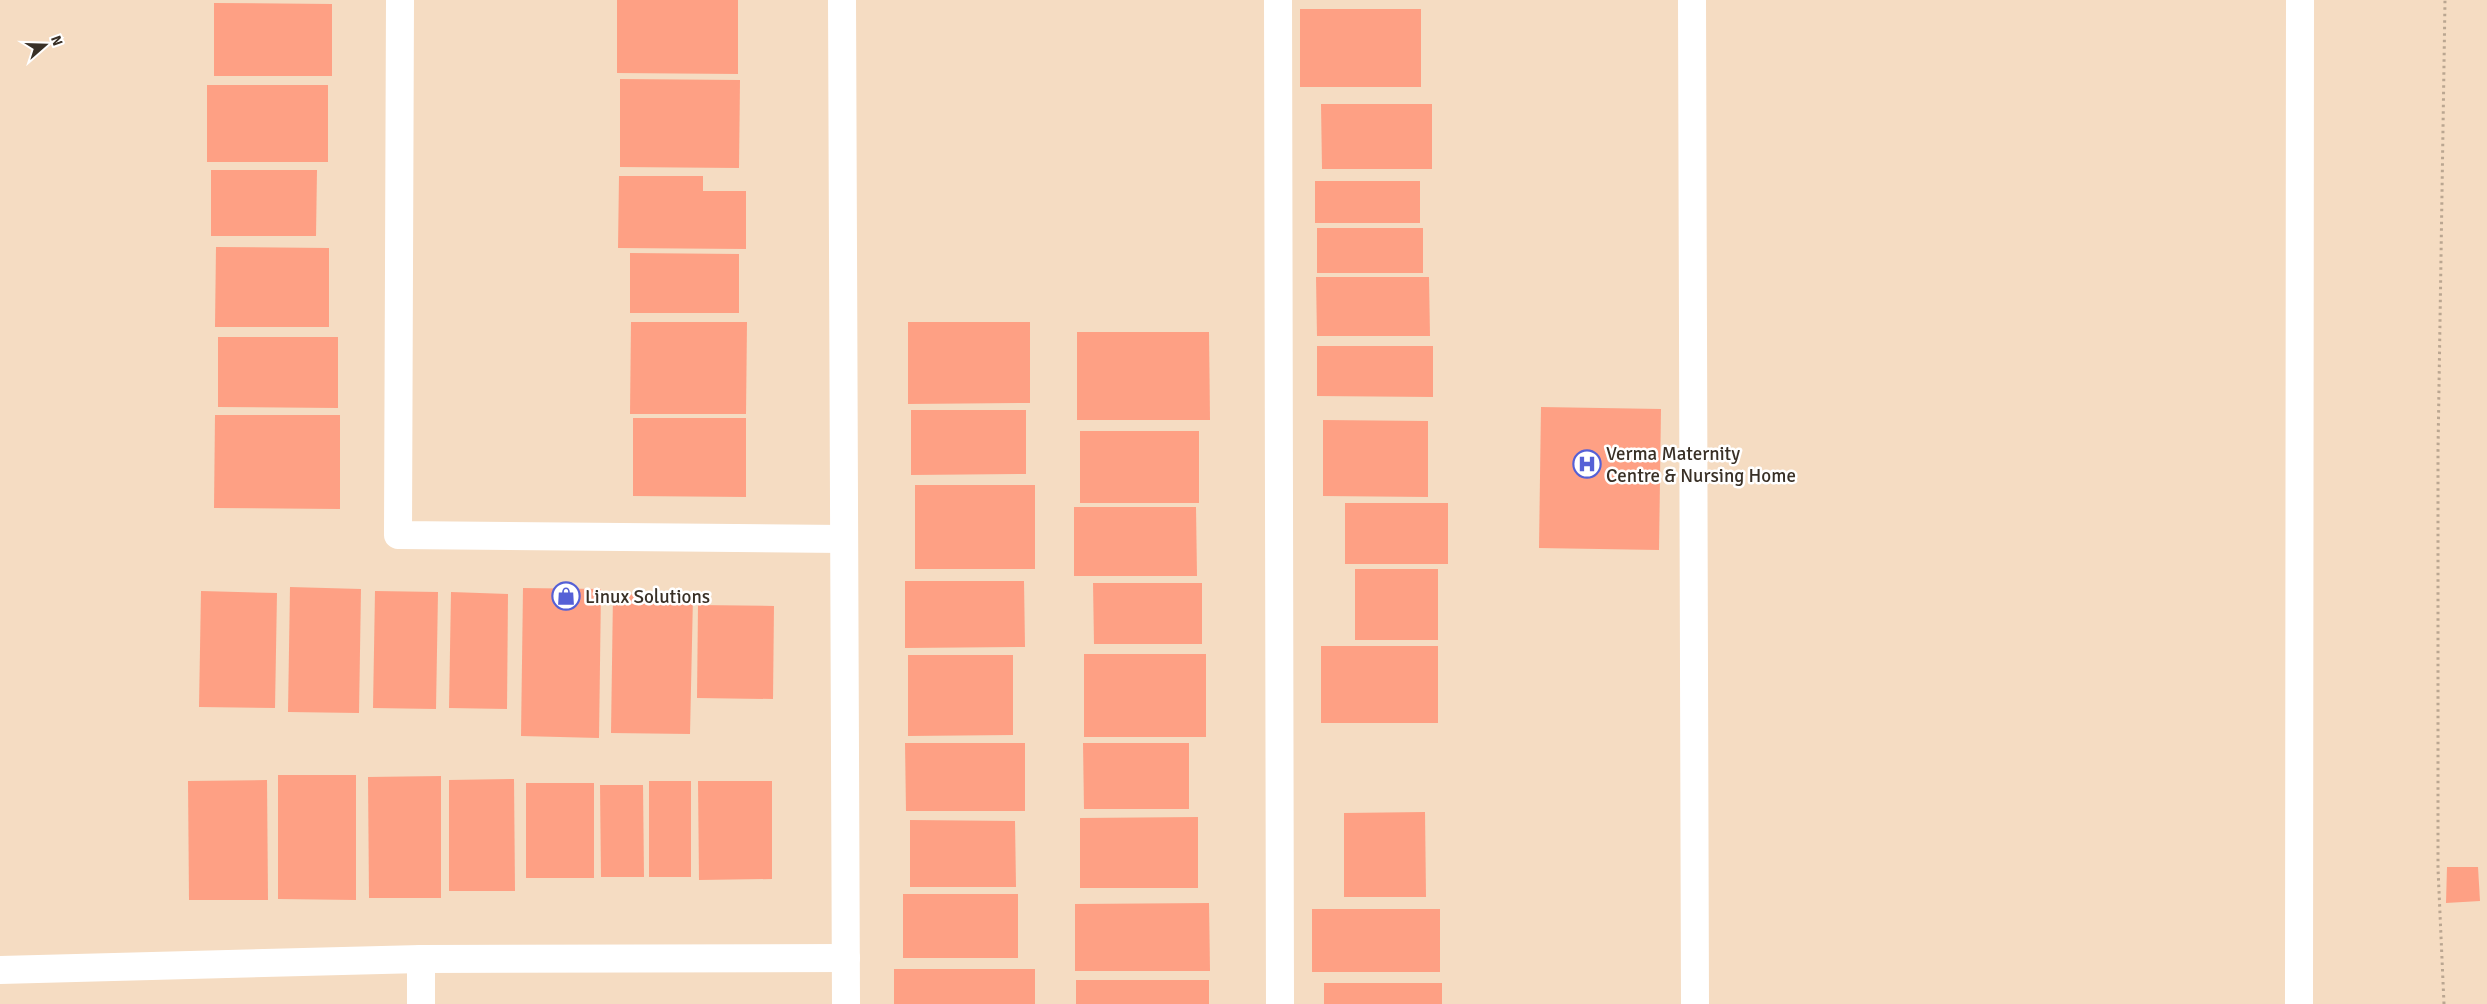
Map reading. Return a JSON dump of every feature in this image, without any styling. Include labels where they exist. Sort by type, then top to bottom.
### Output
[{"type":"street","points":[[400,0],[398,534],[844,539]]},
{"type":"street","points":[[842,0],[846,1004]]},
{"type":"street","points":[[1278,0],[1280,1004]]},
{"type":"street","points":[[1692,0],[1695,1004]]},
{"type":"street","points":[[2299,1004],[2300,0]]},
{"type":"street","points":[[0,970],[421,959],[846,958]]},
{"type":"street","points":[[421,959],[421,1004]]},
{"type":"path","points":[[2444,1004],[2438,829],[2438,451],[2445,0]]},
{"type":"building","points":[[617,0],[738,0],[738,74],[617,73]]},
{"type":"building","points":[[214,3],[332,4],[332,76],[214,76]]},
{"type":"building","points":[[1300,9],[1421,9],[1421,87],[1300,87]]},
{"type":"building","points":[[620,79],[740,80],[739,168],[620,167]]},
{"type":"building","points":[[207,85],[328,85],[328,162],[207,162]]},
{"type":"building","points":[[1321,104],[1432,104],[1432,169],[1322,169]]},
{"type":"building","points":[[211,170],[317,170],[316,236],[211,236]]},
{"type":"building","points":[[619,176],[703,176],[703,191],[746,191],[746,249],[618,248]]},
{"type":"building","points":[[1315,181],[1420,181],[1420,223],[1315,223]]},
{"type":"building","points":[[1317,228],[1423,228],[1423,273],[1317,273]]},
{"type":"building","points":[[216,247],[329,248],[329,327],[215,327]]},
{"type":"building","points":[[630,253],[739,254],[739,313],[630,313]]},
{"type":"building","points":[[1316,277],[1429,277],[1430,336],[1317,336]]},
{"type":"building","points":[[631,322],[747,322],[746,414],[630,414]]},
{"type":"building","points":[[908,322],[1030,322],[1030,403],[908,404]]},
{"type":"building","points":[[1077,332],[1209,332],[1210,420],[1077,420]]},
{"type":"building","points":[[218,337],[338,337],[338,408],[218,407]]},
{"type":"building","points":[[1317,346],[1433,346],[1433,397],[1317,396]]},
{"type":"building","points":[[1541,407],[1661,409],[1659,550],[1539,548]]},
{"type":"building","points":[[911,410],[1026,410],[1026,474],[911,475]]},
{"type":"building","points":[[215,415],[340,415],[340,509],[214,508]]},
{"type":"building","points":[[633,418],[746,418],[746,497],[633,496]]},
{"type":"building","points":[[1323,420],[1428,421],[1428,497],[1323,496]]},
{"type":"building","points":[[1080,431],[1199,431],[1199,503],[1080,503]]},
{"type":"building","points":[[915,485],[1035,485],[1035,569],[915,569]]},
{"type":"building","points":[[1345,503],[1448,503],[1448,564],[1345,564]]},
{"type":"building","points":[[1074,507],[1196,507],[1197,576],[1074,576]]},
{"type":"building","points":[[1355,569],[1438,569],[1438,640],[1355,640]]},
{"type":"building","points":[[905,581],[1024,581],[1025,647],[905,648]]},
{"type":"building","points":[[1093,583],[1202,583],[1202,644],[1094,644]]},
{"type":"building","points":[[290,587],[361,589],[359,713],[288,712]]},
{"type":"building","points":[[523,588],[601,589],[599,738],[521,736]]},
{"type":"building","points":[[201,591],[277,593],[275,708],[199,707]]},
{"type":"building","points":[[375,591],[438,592],[436,709],[373,708]]},
{"type":"building","points":[[451,592],[508,594],[507,709],[449,708]]},
{"type":"building","points":[[613,594],[693,596],[690,734],[611,733]]},
{"type":"building","points":[[698,605],[774,606],[773,699],[697,698]]},
{"type":"building","points":[[1321,646],[1438,646],[1438,723],[1321,723]]},
{"type":"building","points":[[1084,654],[1206,654],[1206,737],[1084,737]]},
{"type":"building","points":[[908,655],[1013,655],[1013,735],[908,736]]},
{"type":"building","points":[[905,743],[1025,743],[1025,811],[906,811]]},
{"type":"building","points":[[1083,743],[1189,743],[1189,809],[1084,809]]},
{"type":"building","points":[[278,775],[356,775],[356,900],[278,899]]},
{"type":"building","points":[[441,776],[441,898],[369,898],[368,777]]},
{"type":"building","points":[[514,779],[515,891],[449,891],[449,780]]},
{"type":"building","points":[[267,780],[268,900],[189,900],[188,781]]},
{"type":"building","points":[[649,781],[691,781],[691,877],[649,877]]},
{"type":"building","points":[[698,781],[772,781],[772,879],[699,880]]},
{"type":"building","points":[[526,783],[594,783],[594,878],[526,878]]},
{"type":"building","points":[[600,785],[643,785],[644,877],[601,877]]},
{"type":"building","points":[[1425,812],[1426,897],[1344,897],[1344,813]]},
{"type":"building","points":[[1198,817],[1198,888],[1080,888],[1080,818]]},
{"type":"building","points":[[910,820],[1015,821],[1016,887],[910,887]]},
{"type":"building","points":[[2447,867],[2478,867],[2480,901],[2446,903]]},
{"type":"building","points":[[903,894],[1018,894],[1018,958],[903,958]]},
{"type":"building","points":[[1209,903],[1210,971],[1075,971],[1075,904]]},
{"type":"building","points":[[1312,909],[1440,909],[1440,972],[1312,972]]},
{"type":"building","points":[[894,969],[1035,969],[1035,1004],[894,1004]]},
{"type":"building","points":[[1076,980],[1209,980],[1209,1004],[1076,1004]]},
{"type":"building","points":[[1324,983],[1442,983],[1442,1004],[1324,1004]]},
{"type":"place","name":"Verma Maternity Centre & Nursing Home","points":[[1587,464]]},
{"type":"place","name":"Linux Solutions","points":[[566,596]]}]
